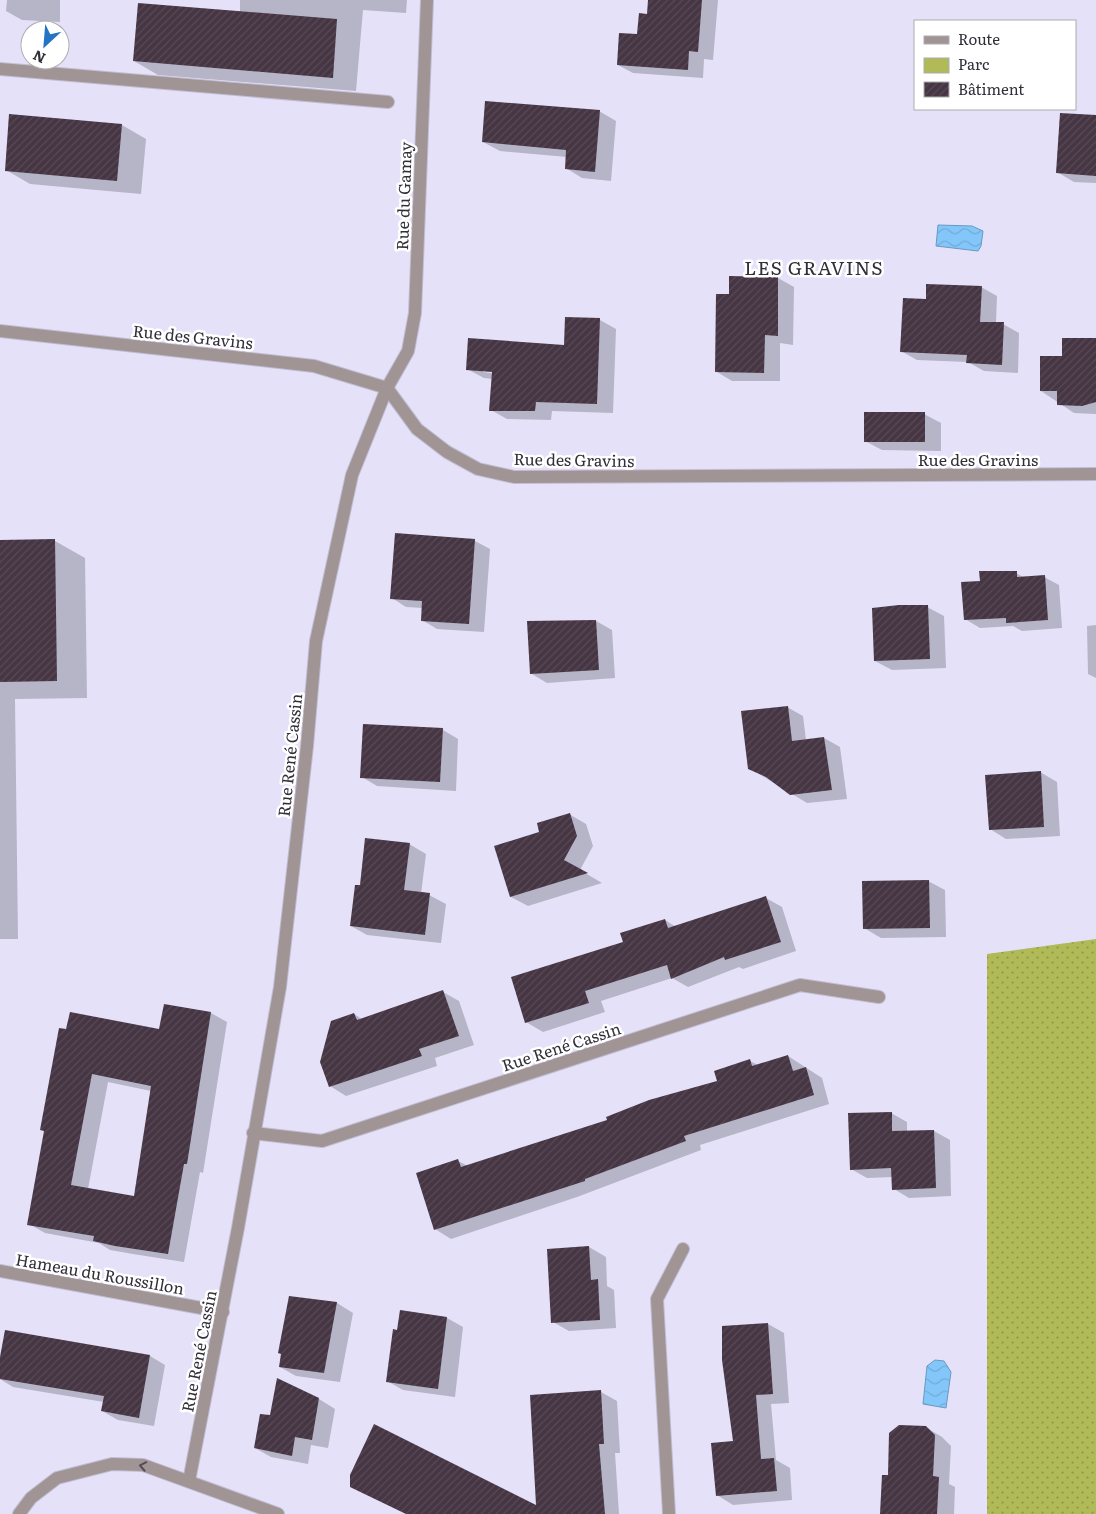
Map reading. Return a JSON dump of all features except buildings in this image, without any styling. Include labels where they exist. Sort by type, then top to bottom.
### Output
[{"type":"street","name":"Rue du Gamay","points":[[387,388],[408,350],[415,313],[426,0]]},
{"type":"street","points":[[0,69],[388,102]]},
{"type":"street","name":"Rue des Gravins","points":[[0,331],[314,366],[387,388],[416,429],[447,452],[478,469],[514,477],[1096,474]]},
{"type":"street","name":"Rue René Cassin","points":[[189,1481],[223,1312],[280,987],[307,746],[316,641],[352,475],[387,388]]},
{"type":"street","name":"Rue René Cassin","points":[[253,1133],[322,1141],[800,985],[879,997]]},
{"type":"street","points":[[669,1514],[657,1300],[683,1249]]},
{"type":"street","name":"Hameau du Roussillon","points":[[0,1271],[223,1312]]},
{"type":"street","points":[[19,1514],[31,1498],[57,1478],[112,1464],[143,1465],[278,1514]]},
{"type":"green space","points":[[1096,939],[1096,1514],[987,1514],[987,954]]},
{"type":"water","points":[[938,225],[972,226],[983,231],[981,246],[978,251],[936,246]]},
{"type":"water","points":[[935,1360],[944,1361],[951,1372],[946,1408],[923,1404],[927,1366]]},
{"type":"district","name":"LES GRAVINS","points":[[814,267]]}]
